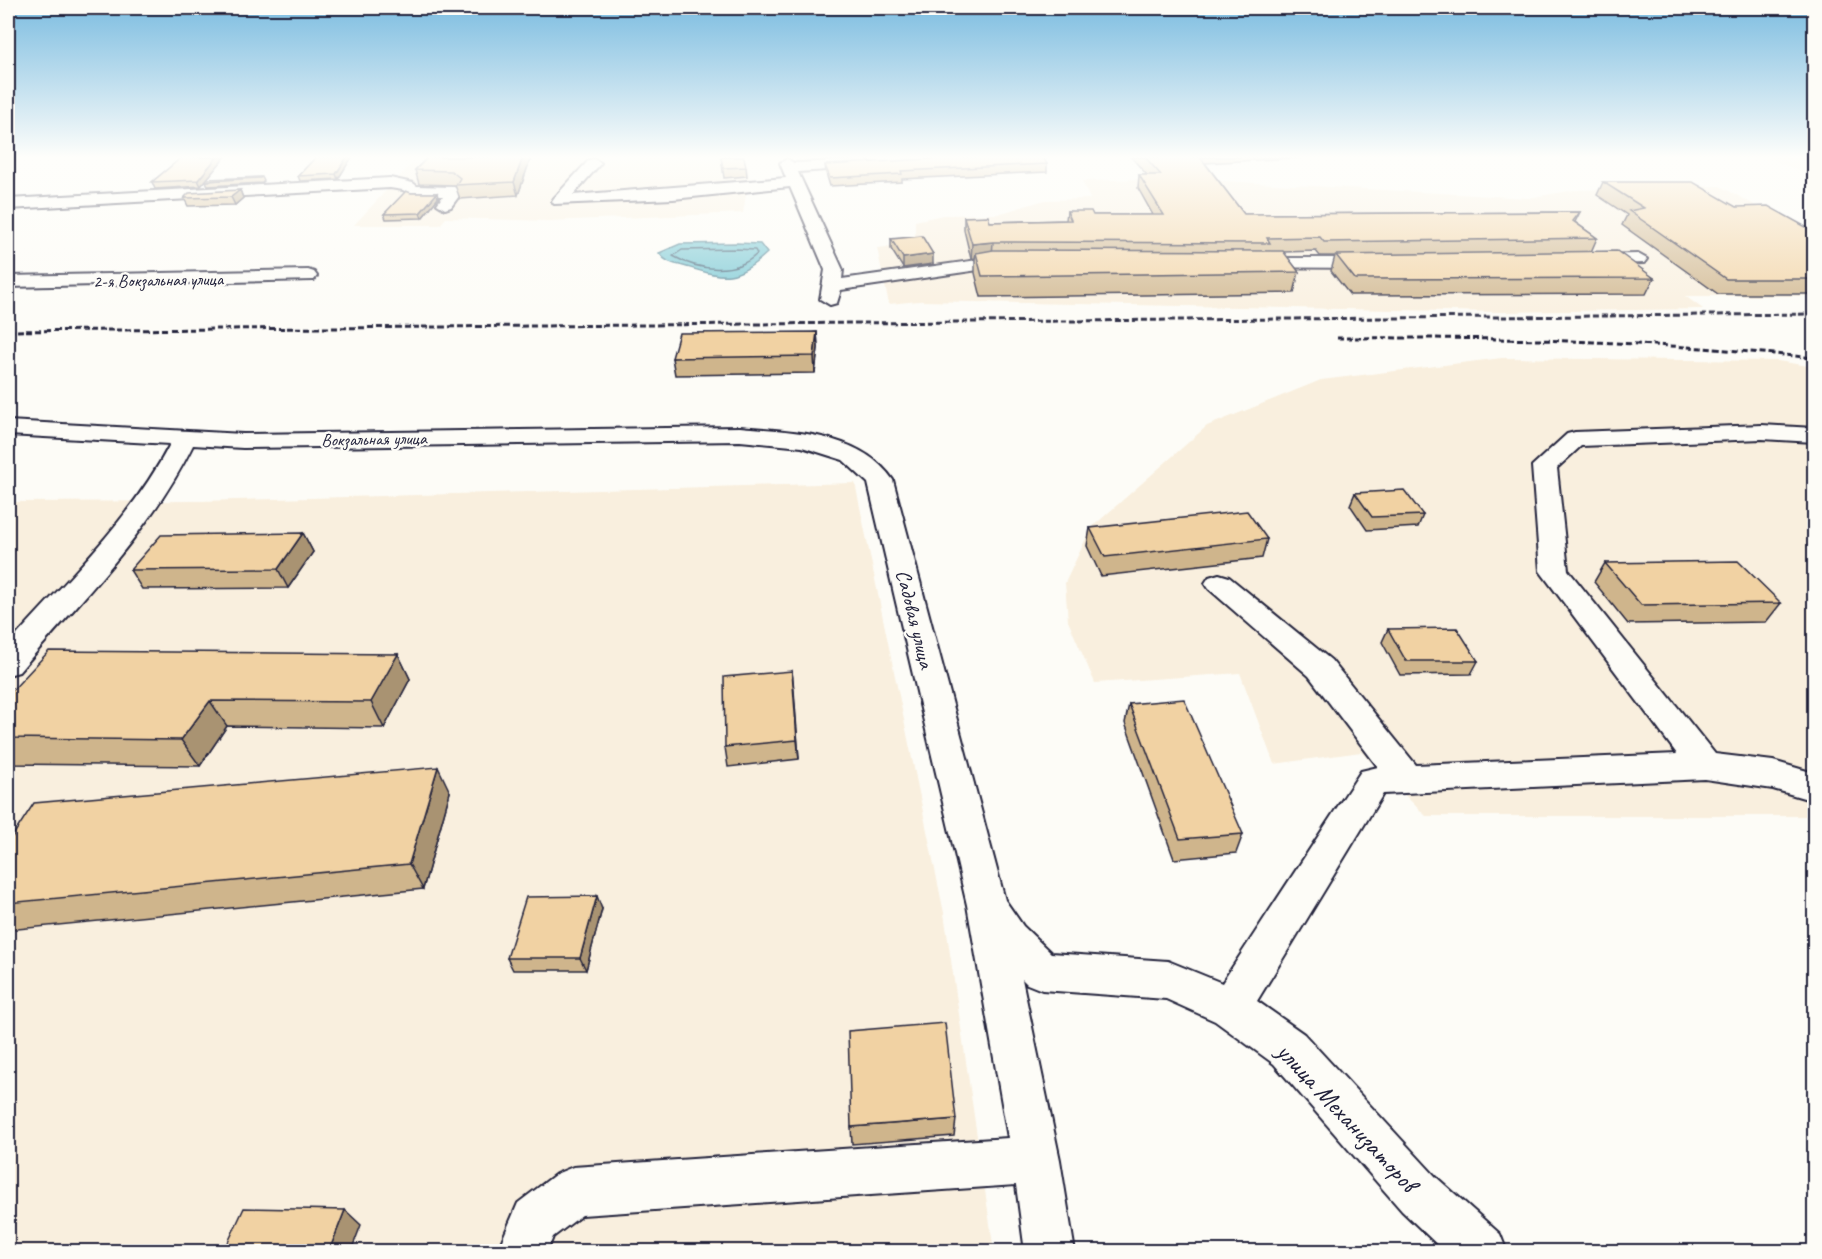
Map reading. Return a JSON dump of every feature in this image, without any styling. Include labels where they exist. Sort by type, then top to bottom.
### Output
[{"type":"street","points":[[810,216],[834,270],[830,293],[992,263],[1028,263]]},
{"type":"street","points":[[1566,260],[1638,259]]},
{"type":"street","points":[[1231,263],[1398,262]]},
{"type":"street","name":"2-я Вокзальная улица","points":[[8,282],[308,276]]},
{"type":"street","name":"Вокзальная улица","points":[[8,428],[243,441],[740,434]]},
{"type":"street","points":[[1705,766],[1554,570],[1544,466],[1575,439],[1762,432],[1815,435]]},
{"type":"street","name":"Садовая улица","points":[[740,434],[806,440],[852,455],[880,480],[987,905],[1036,1160],[1050,1251]]},
{"type":"street","points":[[8,664],[101,558],[164,480],[185,438]]},
{"type":"street","points":[[1219,583],[1320,668],[1408,780]]},
{"type":"street","points":[[1230,1007],[1373,781],[1705,766],[1773,775],[1815,787]]},
{"type":"street","name":"улица Механизаторов","points":[[987,905],[1009,939],[1042,971],[1168,980],[1230,1007],[1289,1049],[1419,1194],[1482,1251]]},
{"type":"street","points":[[522,1251],[535,1220],[573,1191],[1036,1160]]},
{"type":"shaded area","points":[[363,216],[676,216],[549,221],[446,218],[440,225],[354,225]]},
{"type":"shaded area","points":[[939,216],[1774,216],[1814,238],[1814,296],[1685,296],[1703,309],[1502,312],[919,301],[889,304],[877,248],[915,244],[915,221]]},
{"type":"shaded area","points":[[1502,358],[1778,361],[1814,367],[1814,816],[1426,816],[1361,752],[1274,764],[1240,673],[1095,683],[1068,621],[1065,583],[1091,528],[1207,426],[1321,380]]},
{"type":"shaded area","points":[[855,483],[944,913],[994,1251],[8,1251],[8,502],[200,501]]},
{"type":"water","points":[[680,244],[760,244],[767,253],[747,269],[729,275],[720,275],[671,263],[659,253]]},
{"type":"building","points":[[988,216],[990,222],[1071,220],[1069,216],[1577,216],[1573,221],[1597,238],[1324,242],[1320,237],[1267,238],[1270,243],[993,242],[972,244],[964,217]]},
{"type":"building","points":[[1636,216],[1786,216],[1815,232],[1815,279],[1726,279]]},
{"type":"building","points":[[922,236],[933,254],[903,258],[891,239]]},
{"type":"building","points":[[993,250],[1283,251],[1299,272],[982,276],[976,253]]},
{"type":"building","points":[[1617,251],[1654,278],[1355,279],[1336,255]]},
{"type":"building","points":[[817,332],[814,356],[672,358],[679,333]]},
{"type":"building","points":[[1404,490],[1423,515],[1372,517],[1355,493]]},
{"type":"building","points":[[1247,511],[1267,539],[1105,557],[1090,528]]},
{"type":"building","points":[[303,533],[278,569],[130,570],[161,535]]},
{"type":"building","points":[[1738,561],[1781,603],[1641,605],[1605,563]]},
{"type":"building","points":[[1457,628],[1478,661],[1406,661],[1388,629]]},
{"type":"building","points":[[49,651],[398,654],[371,702],[210,701],[181,740],[8,738],[8,695]]},
{"type":"building","points":[[792,671],[797,740],[725,747],[724,677]]},
{"type":"building","points":[[1184,699],[1243,834],[1180,839],[1129,704]]},
{"type":"building","points":[[438,767],[409,864],[8,903],[8,843],[34,803]]},
{"type":"building","points":[[597,896],[580,958],[507,958],[526,897]]},
{"type":"building","points":[[945,1023],[956,1119],[851,1127],[848,1031]]},
{"type":"building","points":[[244,1208],[345,1210],[329,1251],[224,1251]]},
{"type":"railway","points":[[8,331],[1814,314]]},
{"type":"railway","points":[[1337,338],[1576,341],[1814,358]]}]
